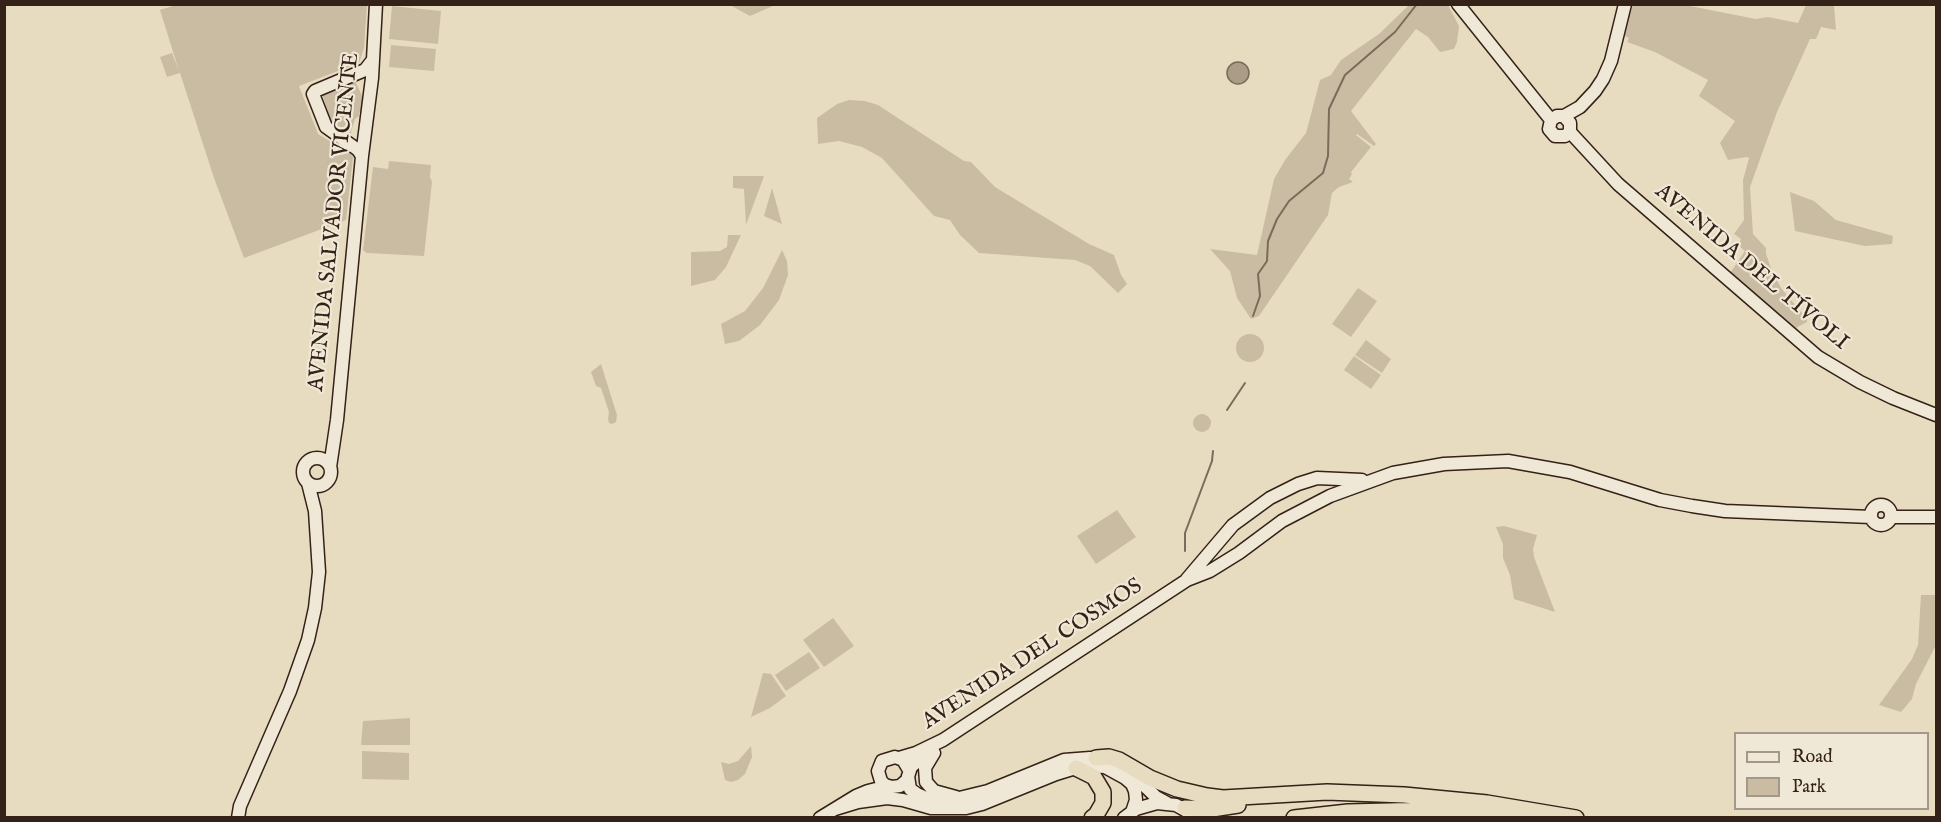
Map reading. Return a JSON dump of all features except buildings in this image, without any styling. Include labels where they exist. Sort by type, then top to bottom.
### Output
[{"type":"highway","points":[[1096,758],[1109,757],[1119,760],[1159,782],[1192,794],[1207,796],[1223,798],[1316,792],[1366,793],[1487,803],[1576,818]]},
{"type":"highway","points":[[1076,768],[1094,777],[1103,792],[1103,803],[1092,818]]},
{"type":"highway","points":[[1185,808],[1212,809],[1319,795],[1366,793]]},
{"type":"highway","points":[[1293,818],[1348,812],[1431,810],[1516,818]]},
{"type":"street","name":"AVENIDA SALVADOR VICENTE","points":[[330,467],[337,420],[362,156],[372,78],[376,4]]},
{"type":"street","name":"AVENIDA DEL TÍVOLI","points":[[1458,4],[1540,105],[1563,124],[1618,184],[1818,357],[1885,394],[1936,415]]},
{"type":"street","points":[[1563,124],[1595,91],[1603,79],[1611,61],[1624,4]]},
{"type":"street","points":[[362,156],[358,150],[326,127],[312,94],[365,70],[372,61]]},
{"type":"street","points":[[238,818],[240,806],[290,691],[308,640],[318,579],[314,502],[308,483],[303,476],[303,468],[310,459],[319,458],[326,453],[332,444]]},
{"type":"street","points":[[316,520],[324,484],[330,476],[330,467],[326,461],[319,458]]},
{"type":"street","name":"AVENIDA DEL COSMOS","points":[[899,758],[944,740],[1187,580],[1210,571],[1232,556],[1236,548],[1257,534],[1305,508],[1373,479],[1414,468],[1508,461],[1570,472],[1660,500],[1725,511],[1871,517],[1876,524],[1883,525],[1892,517],[1936,517]]},
{"type":"street","name":"AVENIDA DEL COSMOS","points":[[1187,580],[1233,525],[1270,498],[1298,484],[1312,480],[1324,478],[1342,481],[1373,479]]},
{"type":"street","points":[[1243,517],[1247,529],[1257,534],[1318,496],[1321,490],[1320,485],[1312,480]]},
{"type":"street","points":[[308,483],[316,486],[324,484]]},
{"type":"street","points":[[956,732],[929,759],[924,774],[926,782],[934,790],[959,798]]},
{"type":"street","points":[[820,818],[868,790],[904,784],[916,762],[944,740]]},
{"type":"street","points":[[856,796],[869,784],[886,759],[899,758],[906,763],[910,789],[928,799],[947,801],[988,791],[1064,760],[1096,758],[1129,772],[1156,796],[1167,803],[1185,808],[1199,818]]},
{"type":"street","points":[[835,809],[864,801],[887,798],[939,809],[966,808],[1082,766],[1105,767],[1132,784],[1136,800],[1128,815]]},
{"type":"street","points":[[878,771],[881,781],[923,806]]},
{"type":"street","points":[[1128,815],[1148,805],[1167,803]]},
{"type":"green space","points":[[730,4],[775,5],[750,16]]},
{"type":"green space","points":[[176,5],[367,5],[364,48],[359,63],[299,86],[318,134],[351,154],[353,158],[346,220],[244,258],[214,178],[180,73],[167,77],[160,57],[172,53],[179,71],[160,10]]},
{"type":"green space","points":[[1409,5],[1448,5],[1459,26],[1454,49],[1440,52],[1428,37],[1416,29],[1351,111],[1376,144],[1374,146],[1356,135],[1371,147],[1351,172],[1349,179],[1353,182],[1339,187],[1332,193],[1328,215],[1259,316],[1251,319],[1237,298],[1230,271],[1210,249],[1257,255],[1274,179],[1285,160],[1306,133],[1320,80],[1331,75],[1341,60],[1379,34]]},
{"type":"green space","points":[[1633,5],[1685,5],[1756,19],[1768,17],[1798,23],[1806,5],[1834,5],[1836,30],[1821,27],[1816,39],[1810,39],[1777,112],[1750,187],[1753,234],[1766,248],[1772,271],[1781,288],[1807,319],[1807,322],[1792,330],[1728,276],[1745,251],[1738,245],[1741,239],[1734,234],[1744,220],[1743,180],[1749,158],[1728,160],[1720,143],[1735,121],[1699,96],[1708,80],[1655,52],[1627,42],[1629,38],[1622,35]]},
{"type":"green space","points":[[392,6],[441,11],[438,44],[389,39]]},
{"type":"green space","points":[[391,45],[436,49],[434,71],[389,67]]},
{"type":"green space","points":[[355,81],[365,102],[364,109],[355,119],[350,135],[339,126],[333,128],[322,94]]},
{"type":"green space","points":[[849,100],[878,105],[964,161],[971,162],[995,187],[1089,244],[1114,255],[1127,284],[1118,293],[1090,266],[1075,260],[979,253],[960,235],[950,220],[934,216],[882,158],[862,147],[839,141],[818,144],[817,118],[837,104]]},
{"type":"green space","points":[[389,161],[431,165],[432,182],[424,256],[367,253],[363,250],[373,167],[388,169]]},
{"type":"green space","points":[[733,176],[764,176],[746,225],[744,189],[733,188]]},
{"type":"green space","points":[[772,188],[782,224],[764,216]]},
{"type":"green space","points":[[1790,192],[1814,201],[1836,220],[1893,236],[1892,244],[1865,246],[1795,231]]},
{"type":"green space","points":[[728,235],[741,235],[726,267],[715,280],[691,286],[691,252],[720,251],[727,247]]},
{"type":"green space","points":[[782,250],[787,261],[788,275],[779,300],[760,325],[739,341],[725,344],[721,324],[745,311],[763,288]]},
{"type":"green space","points":[[1358,288],[1377,301],[1351,337],[1332,324]]},
{"type":"green space","points":[[1250,334],[1260,338],[1264,348],[1260,358],[1250,362],[1240,358],[1236,348],[1240,338]]},
{"type":"green space","points":[[1366,340],[1391,359],[1382,373],[1355,355]]},
{"type":"green space","points":[[1354,356],[1381,375],[1371,389],[1344,370]]},
{"type":"green space","points":[[601,364],[617,415],[616,422],[612,424],[609,423],[609,412],[601,388],[596,386],[591,372]]},
{"type":"green space","points":[[1198,414],[1206,414],[1211,419],[1209,430],[1198,432],[1193,427],[1193,419]]},
{"type":"green space","points":[[1117,510],[1136,537],[1096,564],[1077,536]]},
{"type":"green space","points":[[1504,526],[1537,535],[1533,549],[1534,557],[1555,612],[1514,599],[1510,575],[1503,558],[1503,544],[1496,527]]},
{"type":"green space","points":[[1921,595],[1936,595],[1936,645],[1916,684],[1912,699],[1901,712],[1879,705],[1912,659],[1918,645]]},
{"type":"green space","points":[[833,618],[854,646],[824,667],[803,640]]},
{"type":"green space","points":[[809,652],[820,668],[786,691],[775,675]]},
{"type":"green space","points":[[763,673],[771,674],[786,696],[770,708],[751,717]]},
{"type":"green space","points":[[410,718],[410,745],[361,745],[363,721]]},
{"type":"green space","points":[[751,746],[752,757],[745,774],[738,780],[731,782],[725,780],[721,762],[729,764],[738,761]]},
{"type":"green space","points":[[362,751],[409,753],[409,780],[362,779]]},
{"type":"shaded area","points":[[1234,62],[1242,62],[1249,69],[1249,77],[1242,84],[1234,84],[1227,77],[1227,69]]},
{"type":"waterway","points":[[1253,316],[1260,296],[1258,274],[1267,261],[1268,241],[1277,219],[1289,201],[1323,173],[1328,156],[1329,109],[1345,75],[1395,32],[1417,4]]},
{"type":"waterway","points":[[1227,410],[1245,383]]},
{"type":"waterway","points":[[1185,551],[1185,533],[1212,461],[1213,451]]}]
